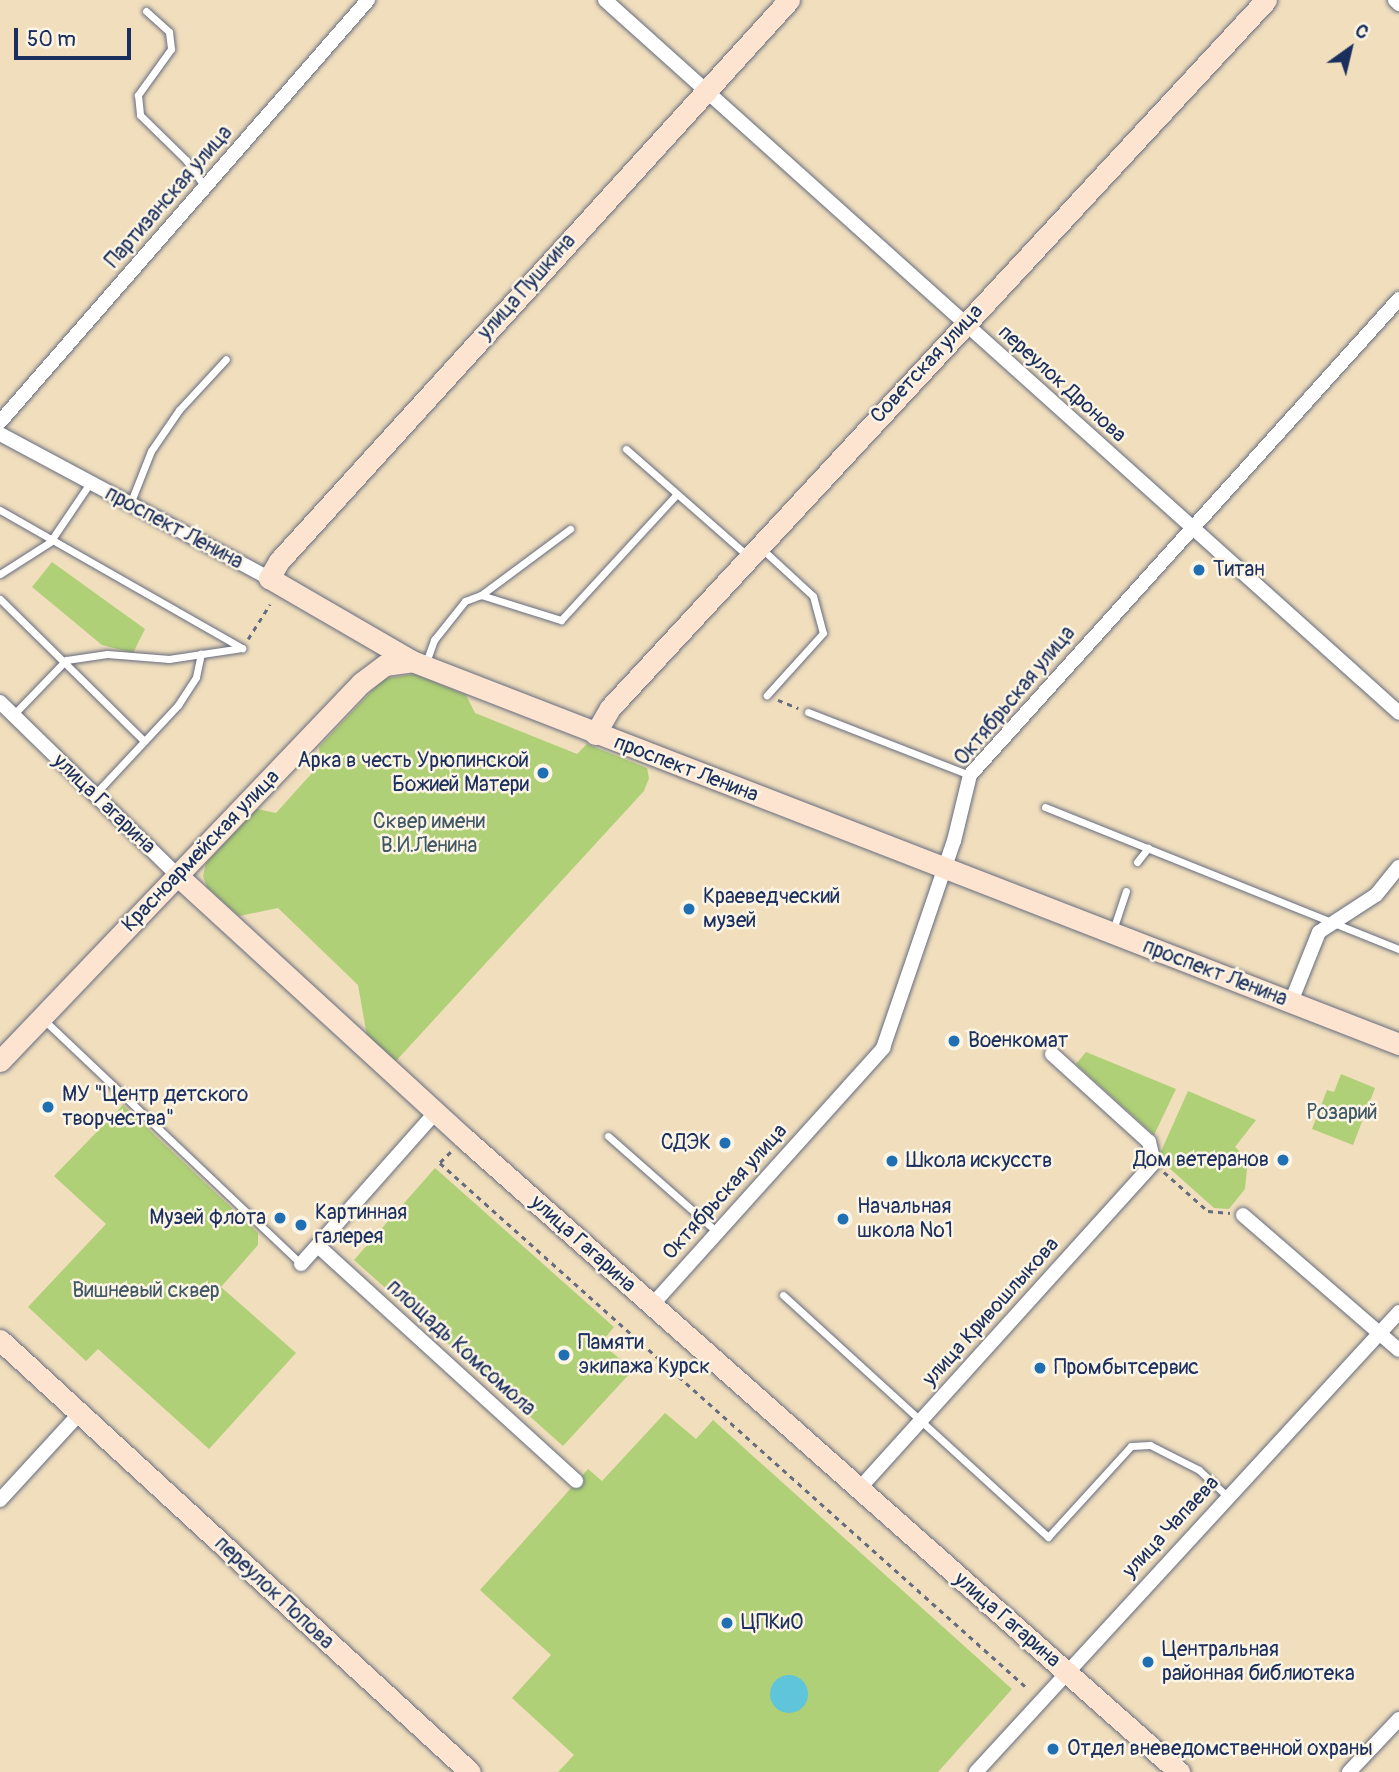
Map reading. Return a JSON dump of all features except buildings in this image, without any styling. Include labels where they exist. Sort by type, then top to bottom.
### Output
[{"type":"main road","name":"улица Пушкина","points":[[269,578],[279,561],[789,0]]},
{"type":"main road","name":"Советская улица","points":[[595,734],[610,708],[753,551],[1265,0]]},
{"type":"main road","name":"проспект Ленина","points":[[269,578],[418,663],[595,734],[1399,1044]]},
{"type":"main road","name":"Красноармейская улица","points":[[0,1061],[361,683],[385,665],[418,663]]},
{"type":"main road","name":"улица Гагарина","points":[[178,876],[464,1138],[1179,1772]]},
{"type":"main road","name":"переулок Попова","points":[[0,1340],[470,1772]]},
{"type":"street","name":"Партизанская улица","points":[[0,422],[368,0]]},
{"type":"street","name":"переулок Дронова","points":[[605,0],[1189,528],[1399,713]]},
{"type":"street","points":[[1395,0],[1399,4]]},
{"type":"street","name":"Октябрьская улица","points":[[652,1305],[883,1048],[944,868],[970,775],[1189,528],[1399,299]]},
{"type":"street","name":"проспект Ленина","points":[[0,434],[269,578]]},
{"type":"street","name":"улица Гагарина","points":[[0,702],[178,876]]},
{"type":"street","points":[[1291,1002],[1320,932],[1376,895],[1399,867]]},
{"type":"street","points":[[1052,1054],[1149,1142],[1154,1163]]},
{"type":"street","points":[[301,1265],[436,1112]]},
{"type":"street","name":"улица Кривошлыкова","points":[[859,1489],[1154,1163]]},
{"type":"street","points":[[1244,1215],[1399,1350]]},
{"type":"street","name":"площадь Комсомола","points":[[318,1246],[576,1481]]},
{"type":"street","name":"улица Чапаева","points":[[976,1772],[1399,1312]]},
{"type":"street","points":[[0,1500],[79,1414]]},
{"type":"street","points":[[1349,1772],[1399,1719]]},
{"type":"lane","points":[[146,11],[169,32],[172,49],[138,95],[140,115],[186,160],[205,187]]},
{"type":"lane","points":[[130,504],[151,451],[179,410],[226,359]]},
{"type":"lane","points":[[626,449],[677,494],[813,596],[823,633],[767,695]]},
{"type":"lane","points":[[0,574],[50,542],[90,483]]},
{"type":"lane","points":[[481,595],[561,620],[677,494]]},
{"type":"lane","points":[[0,510],[50,542],[242,648]]},
{"type":"lane","points":[[418,663],[465,601],[481,595],[570,529]]},
{"type":"lane","points":[[0,599],[66,660],[144,741]]},
{"type":"lane","points":[[13,715],[66,660],[107,654],[169,659],[242,648]]},
{"type":"lane","points":[[94,794],[178,705],[196,677],[201,654]]},
{"type":"lane","points":[[808,712],[970,775]]},
{"type":"lane","points":[[1045,807],[1399,949]]},
{"type":"lane","points":[[1137,862],[1148,848]]},
{"type":"lane","points":[[1111,933],[1126,891]]},
{"type":"lane","points":[[40,1017],[301,1265]]},
{"type":"lane","points":[[608,1136],[717,1232]]},
{"type":"lane","points":[[783,1296],[1048,1537],[1131,1446],[1150,1445],[1199,1470],[1228,1497]]},
{"type":"path","points":[[242,648],[270,604]]},
{"type":"path","points":[[767,695],[808,712]]},
{"type":"path","points":[[464,1138],[440,1163],[1026,1686]]},
{"type":"path","points":[[1154,1163],[1208,1211],[1244,1215]]},
{"type":"green space","points":[[52,562],[145,629],[133,653],[102,645],[32,587]]},
{"type":"green space","name":"Сквер имени В.И.Ленина","points":[[414,674],[466,695],[475,713],[577,754],[587,744],[647,768],[649,778],[644,791],[395,1062],[367,1036],[358,985],[278,908],[239,916],[207,887],[203,876],[206,863],[257,809],[276,813],[321,763],[319,747],[383,679]]},
{"type":"green space","points":[[1086,1052],[1176,1089],[1154,1135],[1076,1064]]},
{"type":"green space","name":"Розарий","points":[[1341,1074],[1375,1088],[1353,1145],[1312,1129],[1327,1090],[1334,1092]]},
{"type":"green space","points":[[1188,1091],[1256,1120],[1235,1147],[1248,1159],[1245,1189],[1229,1209],[1214,1208],[1158,1158]]},
{"type":"green space","name":"Вишневый сквер","points":[[123,1105],[258,1233],[258,1245],[221,1287],[296,1353],[209,1449],[98,1349],[86,1361],[28,1307],[106,1224],[54,1176]]},
{"type":"green space","points":[[435,1168],[614,1327],[601,1343],[633,1370],[563,1446],[354,1260]]},
{"type":"green space","name":"ЦПКиО","points":[[665,1413],[696,1439],[713,1420],[1012,1689],[938,1772],[558,1772],[574,1755],[512,1698],[551,1655],[480,1590],[588,1469],[602,1481]]},
{"type":"water","points":[[789,1675],[802,1681],[808,1694],[802,1707],[789,1713],[776,1707],[770,1694],[776,1681]]},
{"type":"place","name":"Титан","points":[[1199,570]]},
{"type":"place","name":"Арка в честь Урюпинской Божией Матери","points":[[543,773]]},
{"type":"place","name":"Краеведческий музей","points":[[689,909]]},
{"type":"place","name":"Военкомат","points":[[954,1041]]},
{"type":"place","name":"МУ \"Центр детского творчества\"","points":[[48,1107]]},
{"type":"place","name":"СДЭК","points":[[725,1143]]},
{"type":"place","name":"Дом ветеранов","points":[[1283,1160]]},
{"type":"place","name":"Школа искусств","points":[[892,1161]]},
{"type":"place","name":"Музей флота","points":[[280,1218]]},
{"type":"place","name":"Начальная школа №1","points":[[843,1219]]},
{"type":"place","name":"Картинная галерея","points":[[301,1225]]},
{"type":"place","name":"Памяти экипажа Курск","points":[[564,1355]]},
{"type":"place","name":"Промбытсервис","points":[[1040,1368]]},
{"type":"place","name":"ЦПКиО","points":[[727,1623]]},
{"type":"place","name":"Центральная районная библиотека","points":[[1148,1662]]},
{"type":"place","name":"Отдел вневедомственной охраны","points":[[1053,1749]]}]
